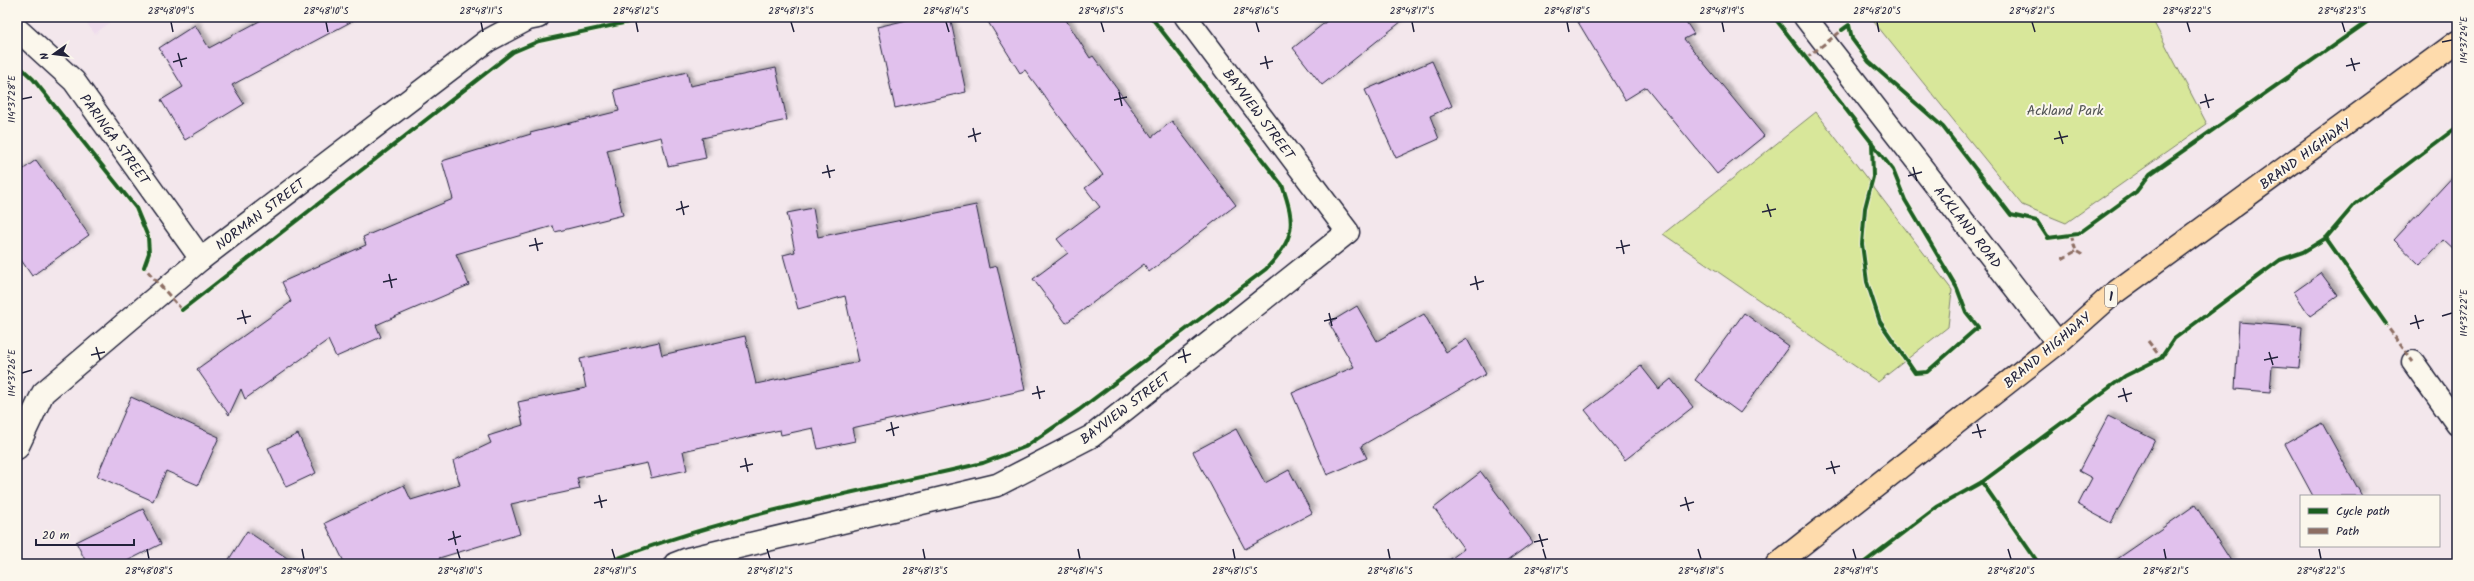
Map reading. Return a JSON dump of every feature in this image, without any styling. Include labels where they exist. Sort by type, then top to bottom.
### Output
[{"type":"highway","name":"BRAND HIGHWAY","points":[[1777,564],[2058,342],[2113,294],[2457,42]]},
{"type":"street","name":"NORMAN STREET","points":[[17,448],[43,394],[201,259],[487,41],[528,19],[538,17]]},
{"type":"street","name":"BAYVIEW STREET","points":[[675,564],[688,559],[997,485],[1092,436],[1348,232],[1186,17]]},
{"type":"street","name":"ACKLAND ROAD","points":[[1805,17],[2058,342]]},
{"type":"street","name":"PARINGA STREET","points":[[17,29],[74,81],[201,259]]},
{"type":"street","points":[[2413,362],[2457,424]]},
{"type":"shaded area","points":[[82,17],[116,17],[95,34]]},
{"type":"green space","name":"Ackland Park","points":[[1870,17],[2151,17],[2207,124],[2066,223],[2022,205]]},
{"type":"green space","points":[[1816,112],[1952,290],[1948,327],[1878,382],[1663,234]]},
{"type":"building","points":[[267,17],[360,17],[232,85],[244,104],[185,140],[161,100],[183,87],[159,48],[195,25],[209,48]]},
{"type":"building","points":[[920,17],[950,17],[966,92],[895,108],[877,27]]},
{"type":"building","points":[[985,17],[1064,17],[1090,58],[1093,56],[1152,137],[1172,121],[1236,205],[1149,272],[1144,264],[1066,323],[1033,279],[1068,253],[1057,239],[1100,207],[1085,188],[1103,175],[1025,70],[1020,73]]},
{"type":"building","points":[[1332,17],[1407,17],[1322,85],[1293,48]]},
{"type":"building","points":[[1575,17],[1683,17],[1694,34],[1684,39],[1764,136],[1717,174],[1646,87],[1625,100]]},
{"type":"building","points":[[1432,61],[1452,106],[1430,116],[1439,139],[1396,158],[1365,90]]},
{"type":"building","points":[[776,68],[787,120],[702,138],[706,158],[668,166],[661,137],[607,150],[623,215],[555,232],[553,226],[456,254],[469,285],[376,325],[381,337],[336,357],[328,340],[245,399],[241,389],[229,415],[197,369],[291,302],[282,282],[366,245],[363,237],[453,199],[442,161],[531,134],[530,133],[619,111],[614,90],[687,72],[690,86]]},
{"type":"building","points":[[36,160],[89,235],[32,276],[17,254],[17,174]]},
{"type":"building","points":[[2457,172],[2457,253],[2443,240],[2420,265],[2394,240]]},
{"type":"building","points":[[976,205],[989,268],[997,266],[1025,390],[852,428],[855,441],[818,449],[813,428],[781,435],[780,430],[683,451],[687,470],[651,478],[647,463],[577,478],[580,489],[511,504],[520,534],[439,558],[442,564],[345,564],[325,523],[404,485],[411,500],[460,485],[453,461],[491,443],[488,436],[523,425],[518,402],[586,388],[580,359],[659,342],[662,355],[745,336],[756,384],[859,362],[845,296],[798,309],[783,255],[795,252],[787,213],[813,208],[818,237]]},
{"type":"building","points":[[2321,273],[2338,296],[2310,316],[2294,292]]},
{"type":"building","points":[[1357,306],[1377,341],[1424,314],[1446,352],[1467,339],[1486,374],[1361,446],[1367,458],[1327,475],[1292,393],[1354,367],[1329,323]]},
{"type":"building","points":[[1744,313],[1789,346],[1740,413],[1695,380]]},
{"type":"building","points":[[2239,322],[2302,327],[2299,368],[2272,366],[2270,392],[2235,389]]},
{"type":"building","points":[[1641,366],[1659,389],[1671,379],[1693,407],[1625,460],[1585,410]]},
{"type":"building","points":[[131,397],[219,437],[198,485],[166,471],[153,501],[97,476]]},
{"type":"building","points":[[2108,416],[2155,440],[2111,523],[2078,505],[2092,478],[2079,471]]},
{"type":"building","points":[[2322,423],[2361,495],[2312,495],[2285,444]]},
{"type":"building","points":[[1236,429],[1265,483],[1289,470],[1312,513],[1245,549],[1193,452]]},
{"type":"building","points":[[298,434],[316,473],[286,487],[268,448]]},
{"type":"building","points":[[1481,472],[1533,542],[1503,564],[1444,564],[1464,549],[1434,508]]},
{"type":"building","points":[[2195,505],[2233,564],[2110,564],[2161,529]]},
{"type":"building","points":[[143,509],[161,544],[121,564],[87,564],[76,542]]},
{"type":"building","points":[[247,531],[296,564],[226,564]]},
{"type":"marked path","points":[[1806,58],[1844,29]]},
{"type":"marked path","points":[[2071,235],[2076,251],[2084,256]]},
{"type":"marked path","points":[[2062,259],[2076,251]]},
{"type":"marked path","points":[[145,264],[144,267],[182,310],[184,308]]},
{"type":"marked path","points":[[2384,322],[2413,362]]},
{"type":"marked path","points":[[2148,341],[2161,358]]},
{"type":"cycle path","points":[[182,310],[513,52],[539,41],[652,17]]},
{"type":"cycle path","points":[[603,564],[649,547],[743,518],[983,463],[1025,447],[1079,410],[1266,269],[1283,248],[1290,230],[1291,221],[1287,199],[1282,185],[1151,17]]},
{"type":"cycle path","points":[[1774,17],[1893,170],[1905,200],[1957,288],[1966,312],[1978,327],[1927,372],[1915,373],[1880,322],[1867,282],[1862,244],[1865,208],[1873,177],[1872,142]]},
{"type":"cycle path","points":[[1842,30],[1849,25],[1852,39],[1869,62],[1943,127],[2011,215],[2037,221],[2048,238],[2078,234],[2136,192],[2150,174],[2374,17]]},
{"type":"cycle path","points":[[17,64],[33,79],[136,208],[148,237],[149,253],[144,267]]},
{"type":"cycle path","points":[[1862,564],[1937,507],[1982,482],[2125,376],[2161,358],[2174,339],[2280,260],[2303,252],[2326,238],[2355,204],[2457,127]]},
{"type":"cycle path","points":[[2326,238],[2386,324]]},
{"type":"cycle path","points":[[1982,482],[2039,564]]}]
